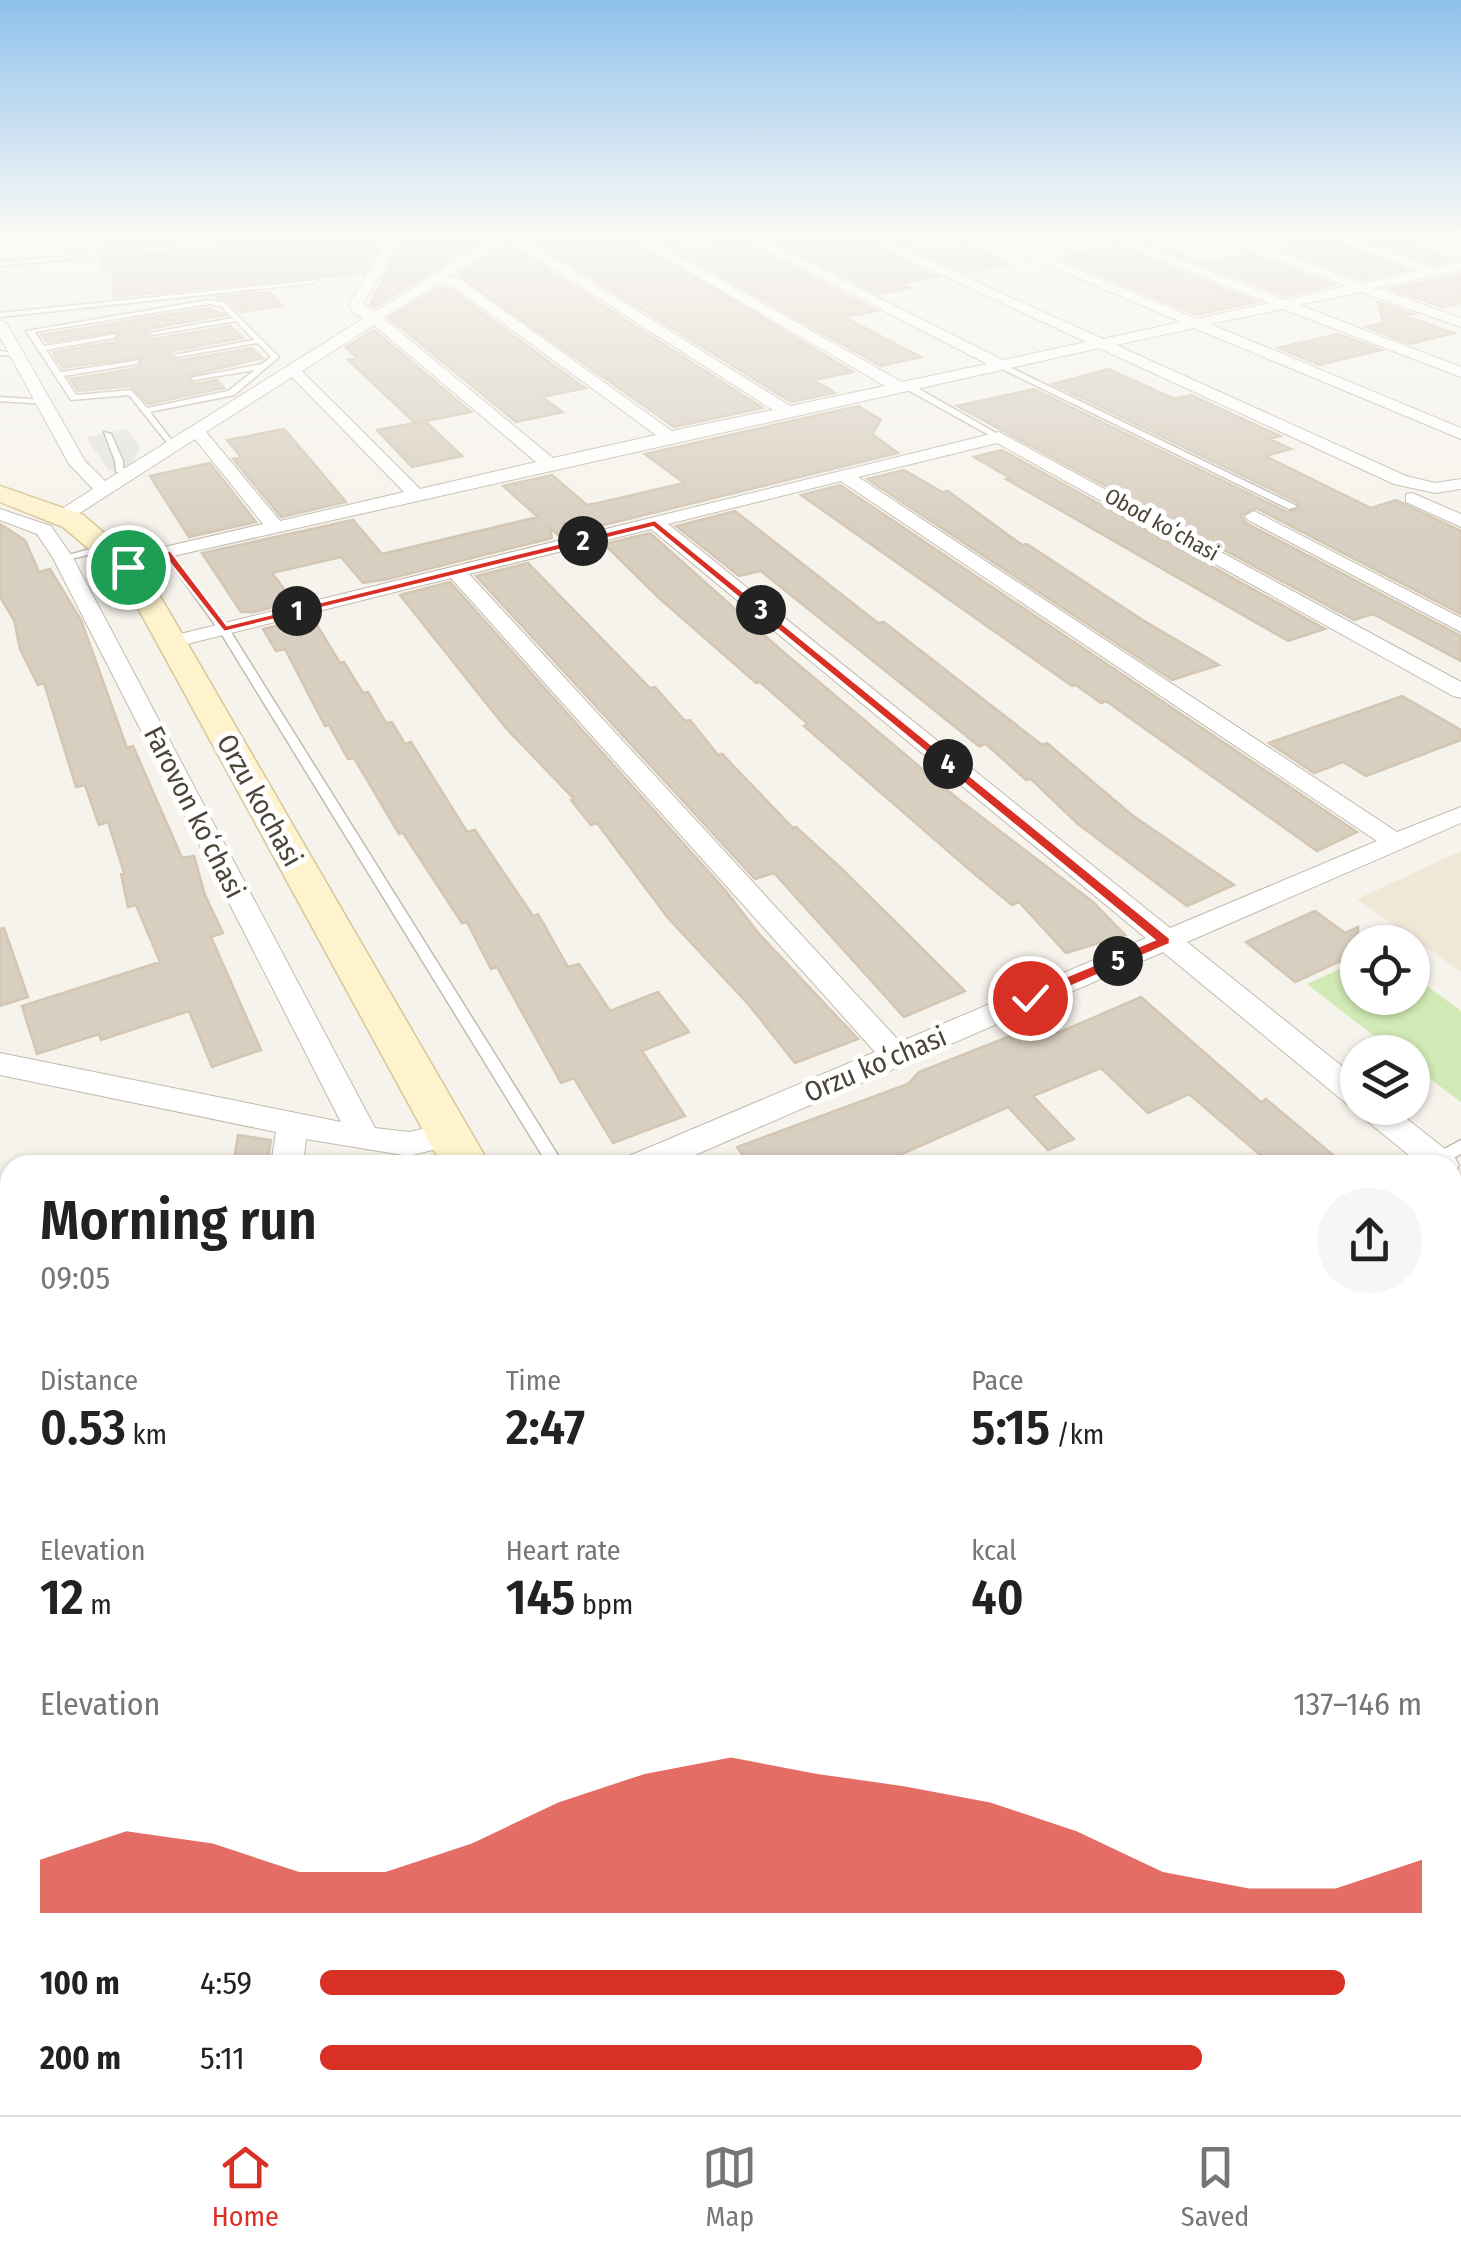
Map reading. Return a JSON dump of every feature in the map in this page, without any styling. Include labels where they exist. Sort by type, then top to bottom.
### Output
[{"type":"main road","name":"Orzu kochasi","points":[[1,500],[66,514],[118,557],[171,642],[457,1150]]},
{"type":"street","points":[[66,514],[345,336]]},
{"type":"street","points":[[396,336],[550,465]]},
{"type":"street","points":[[529,336],[669,438]]},
{"type":"street","points":[[667,336],[788,412]]},
{"type":"street","points":[[813,336],[905,387]]},
{"type":"street","points":[[944,336],[1004,366]]},
{"type":"street","points":[[1080,336],[1400,480],[1435,488],[1461,484]]},
{"type":"street","points":[[118,557],[167,552],[278,529],[669,438],[1142,336]]},
{"type":"street","points":[[1222,336],[1461,434]]},
{"type":"street","points":[[1367,336],[1461,372]]},
{"type":"street","points":[[8,353],[44,402],[78,464],[104,490]]},
{"type":"street","points":[[292,369],[418,496]]},
{"type":"street","points":[[197,431],[278,529]]},
{"type":"street","points":[[171,642],[999,437]]},
{"type":"street","name":"Obod koʻchasi","points":[[999,437],[1461,691]]},
{"type":"street","points":[[846,476],[1394,841]]},
{"type":"street","points":[[1412,498],[1461,522]]},
{"type":"street","name":"Farovon koʻchasi","points":[[1,500],[44,530],[64,558],[365,1139]]},
{"type":"street","points":[[1254,516],[1461,626]]},
{"type":"street","points":[[655,524],[1340,1082]]},
{"type":"street","points":[[456,572],[895,1055]]},
{"type":"street","name":"Orzu koʻchasi","points":[[663,1155],[1461,814]]},
{"type":"street","points":[[0,1064],[292,1127],[457,1150]]},
{"type":"street","points":[[1394,1125],[1434,1155]]},
{"type":"street","points":[[288,1155],[292,1127]]},
{"type":"lane","points":[[33,336],[74,398],[131,392],[172,446]]},
{"type":"lane","points":[[41,349],[114,336]]},
{"type":"lane","points":[[145,411],[231,393],[275,358],[254,336]]},
{"type":"lane","points":[[176,355],[259,341]]},
{"type":"lane","points":[[58,376],[137,362]]},
{"type":"lane","points":[[194,378],[264,366]]},
{"type":"lane","points":[[1004,366],[1292,507]]},
{"type":"lane","points":[[905,387],[999,437]]},
{"type":"lane","points":[[0,399],[44,402]]},
{"type":"lane","points":[[107,434],[120,460],[118,470],[134,470]]},
{"type":"lane","points":[[167,552],[224,629],[550,1155]]},
{"type":"lane","points":[[64,558],[118,557]]},
{"type":"shaded area","points":[[128,429],[140,448],[129,468],[109,471],[86,437]]},
{"type":"shaded area","points":[[1461,851],[1461,972],[1430,950],[1430,925],[1394,925],[1357,899]]},
{"type":"green space","points":[[1340,969],[1340,1010],[1307,984]]},
{"type":"green space","points":[[1430,988],[1461,1011],[1461,1102],[1430,1079],[1430,1035],[1373,1035],[1347,1015],[1430,1015]]},
{"type":"building","points":[[42,336],[88,336],[47,342]]},
{"type":"building","points":[[117,336],[154,339],[241,336],[243,338],[172,351],[169,356],[178,361],[252,348],[263,358],[187,376],[195,384],[217,380],[224,388],[148,404],[131,386],[78,391],[70,379],[138,368],[142,357],[63,368],[55,357],[54,352],[115,342]]},
{"type":"building","points":[[365,336],[381,336],[471,412],[415,423],[348,360],[357,358],[346,347]]},
{"type":"building","points":[[411,336],[514,336],[585,388],[542,397],[563,412],[516,422]]},
{"type":"building","points":[[544,336],[650,336],[763,408],[674,427]]},
{"type":"building","points":[[685,336],[792,336],[853,372],[814,380],[835,393],[791,402]]},
{"type":"building","points":[[827,336],[880,336],[921,357],[881,366]]},
{"type":"building","points":[[1343,336],[1381,350],[1319,365],[1278,348]]},
{"type":"building","points":[[1389,336],[1443,336],[1410,344]]},
{"type":"building","points":[[1108,369],[1174,399],[1191,395],[1280,436],[1269,439],[1291,449],[1265,456],[1371,508],[1396,500],[1461,531],[1461,614],[1256,508],[1241,515],[1246,523],[1461,636],[1461,661],[1373,614],[1354,620],[957,406],[1034,389],[1287,512],[1300,509],[1297,502],[1053,384]]},
{"type":"building","points":[[858,406],[881,420],[872,434],[898,453],[559,536],[550,528],[552,538],[388,579],[363,583],[341,557],[272,573],[294,602],[254,612],[241,612],[202,553],[353,520],[382,554],[538,517],[503,486],[552,475],[587,505],[598,503],[684,483],[645,454]]},
{"type":"building","points":[[425,421],[462,456],[412,467],[377,430]]},
{"type":"building","points":[[284,429],[346,502],[281,517],[233,459],[241,457],[227,440]]},
{"type":"building","points":[[1002,450],[1325,629],[1288,641],[974,457]]},
{"type":"building","points":[[210,463],[256,522],[189,537],[150,476]]},
{"type":"building","points":[[904,470],[942,492],[948,491],[1022,545],[1027,544],[1219,665],[1172,680],[867,479]]},
{"type":"building","points":[[840,485],[1357,832],[1317,851],[1106,701],[1101,703],[1072,686],[801,495]]},
{"type":"building","points":[[735,511],[1042,745],[1047,743],[1132,815],[1234,885],[1187,906],[1078,824],[1031,779],[1026,780],[986,744],[979,746],[761,571],[739,576],[676,526]]},
{"type":"building","points":[[0,524],[25,540],[39,572],[50,569],[81,620],[127,748],[133,746],[182,858],[194,856],[205,895],[223,933],[211,937],[261,1050],[212,1067],[189,1011],[101,1040],[99,1034],[37,1054],[22,1006],[160,962],[136,905],[128,907],[121,874],[124,873],[108,822],[99,825],[85,785],[76,787],[44,683],[38,685],[20,649],[14,620],[0,597]]},
{"type":"building","points":[[650,533],[781,650],[958,799],[1093,902],[1125,935],[1066,953],[1019,902],[1012,905],[971,871],[804,726],[808,724],[760,682],[756,683],[659,598],[604,544]]},
{"type":"building","points":[[528,563],[650,688],[655,687],[685,721],[690,720],[718,755],[722,754],[793,828],[842,869],[965,991],[904,1017],[774,873],[755,879],[476,576]]},
{"type":"building","points":[[450,582],[725,890],[759,934],[858,1039],[795,1063],[749,1005],[668,918],[597,823],[591,825],[571,800],[574,799],[505,727],[400,595]]},
{"type":"building","points":[[306,618],[315,622],[340,663],[344,662],[363,693],[368,692],[386,723],[392,722],[405,744],[411,742],[467,832],[475,830],[533,916],[538,914],[568,967],[579,964],[610,1011],[658,992],[689,1032],[642,1051],[685,1116],[613,1143],[574,1078],[561,1083],[497,967],[491,969],[467,922],[462,923],[403,833],[399,834],[354,758],[348,759],[329,725],[325,726],[285,649],[276,651],[263,629]]},
{"type":"building","points":[[1402,696],[1461,730],[1461,740],[1366,776],[1343,762],[1314,773],[1269,743]]},
{"type":"building","points":[[1315,911],[1340,929],[1340,961],[1295,982],[1246,942]]},
{"type":"building","points":[[4,928],[28,997],[0,1006],[0,929]]},
{"type":"building","points":[[1141,997],[1261,1102],[1266,1099],[1333,1155],[1260,1155],[1189,1094],[1148,1113],[1101,1068],[1033,1096],[1074,1139],[1048,1150],[1008,1107],[900,1155],[743,1155],[737,1147],[908,1084],[919,1072],[1033,1027],[1044,1039]]},
{"type":"building","points":[[238,1135],[271,1140],[269,1155],[235,1155]]},
{"type":"route","points":[[128,567],[167,552],[224,629],[655,524],[1165,941],[1030,998]]}]
